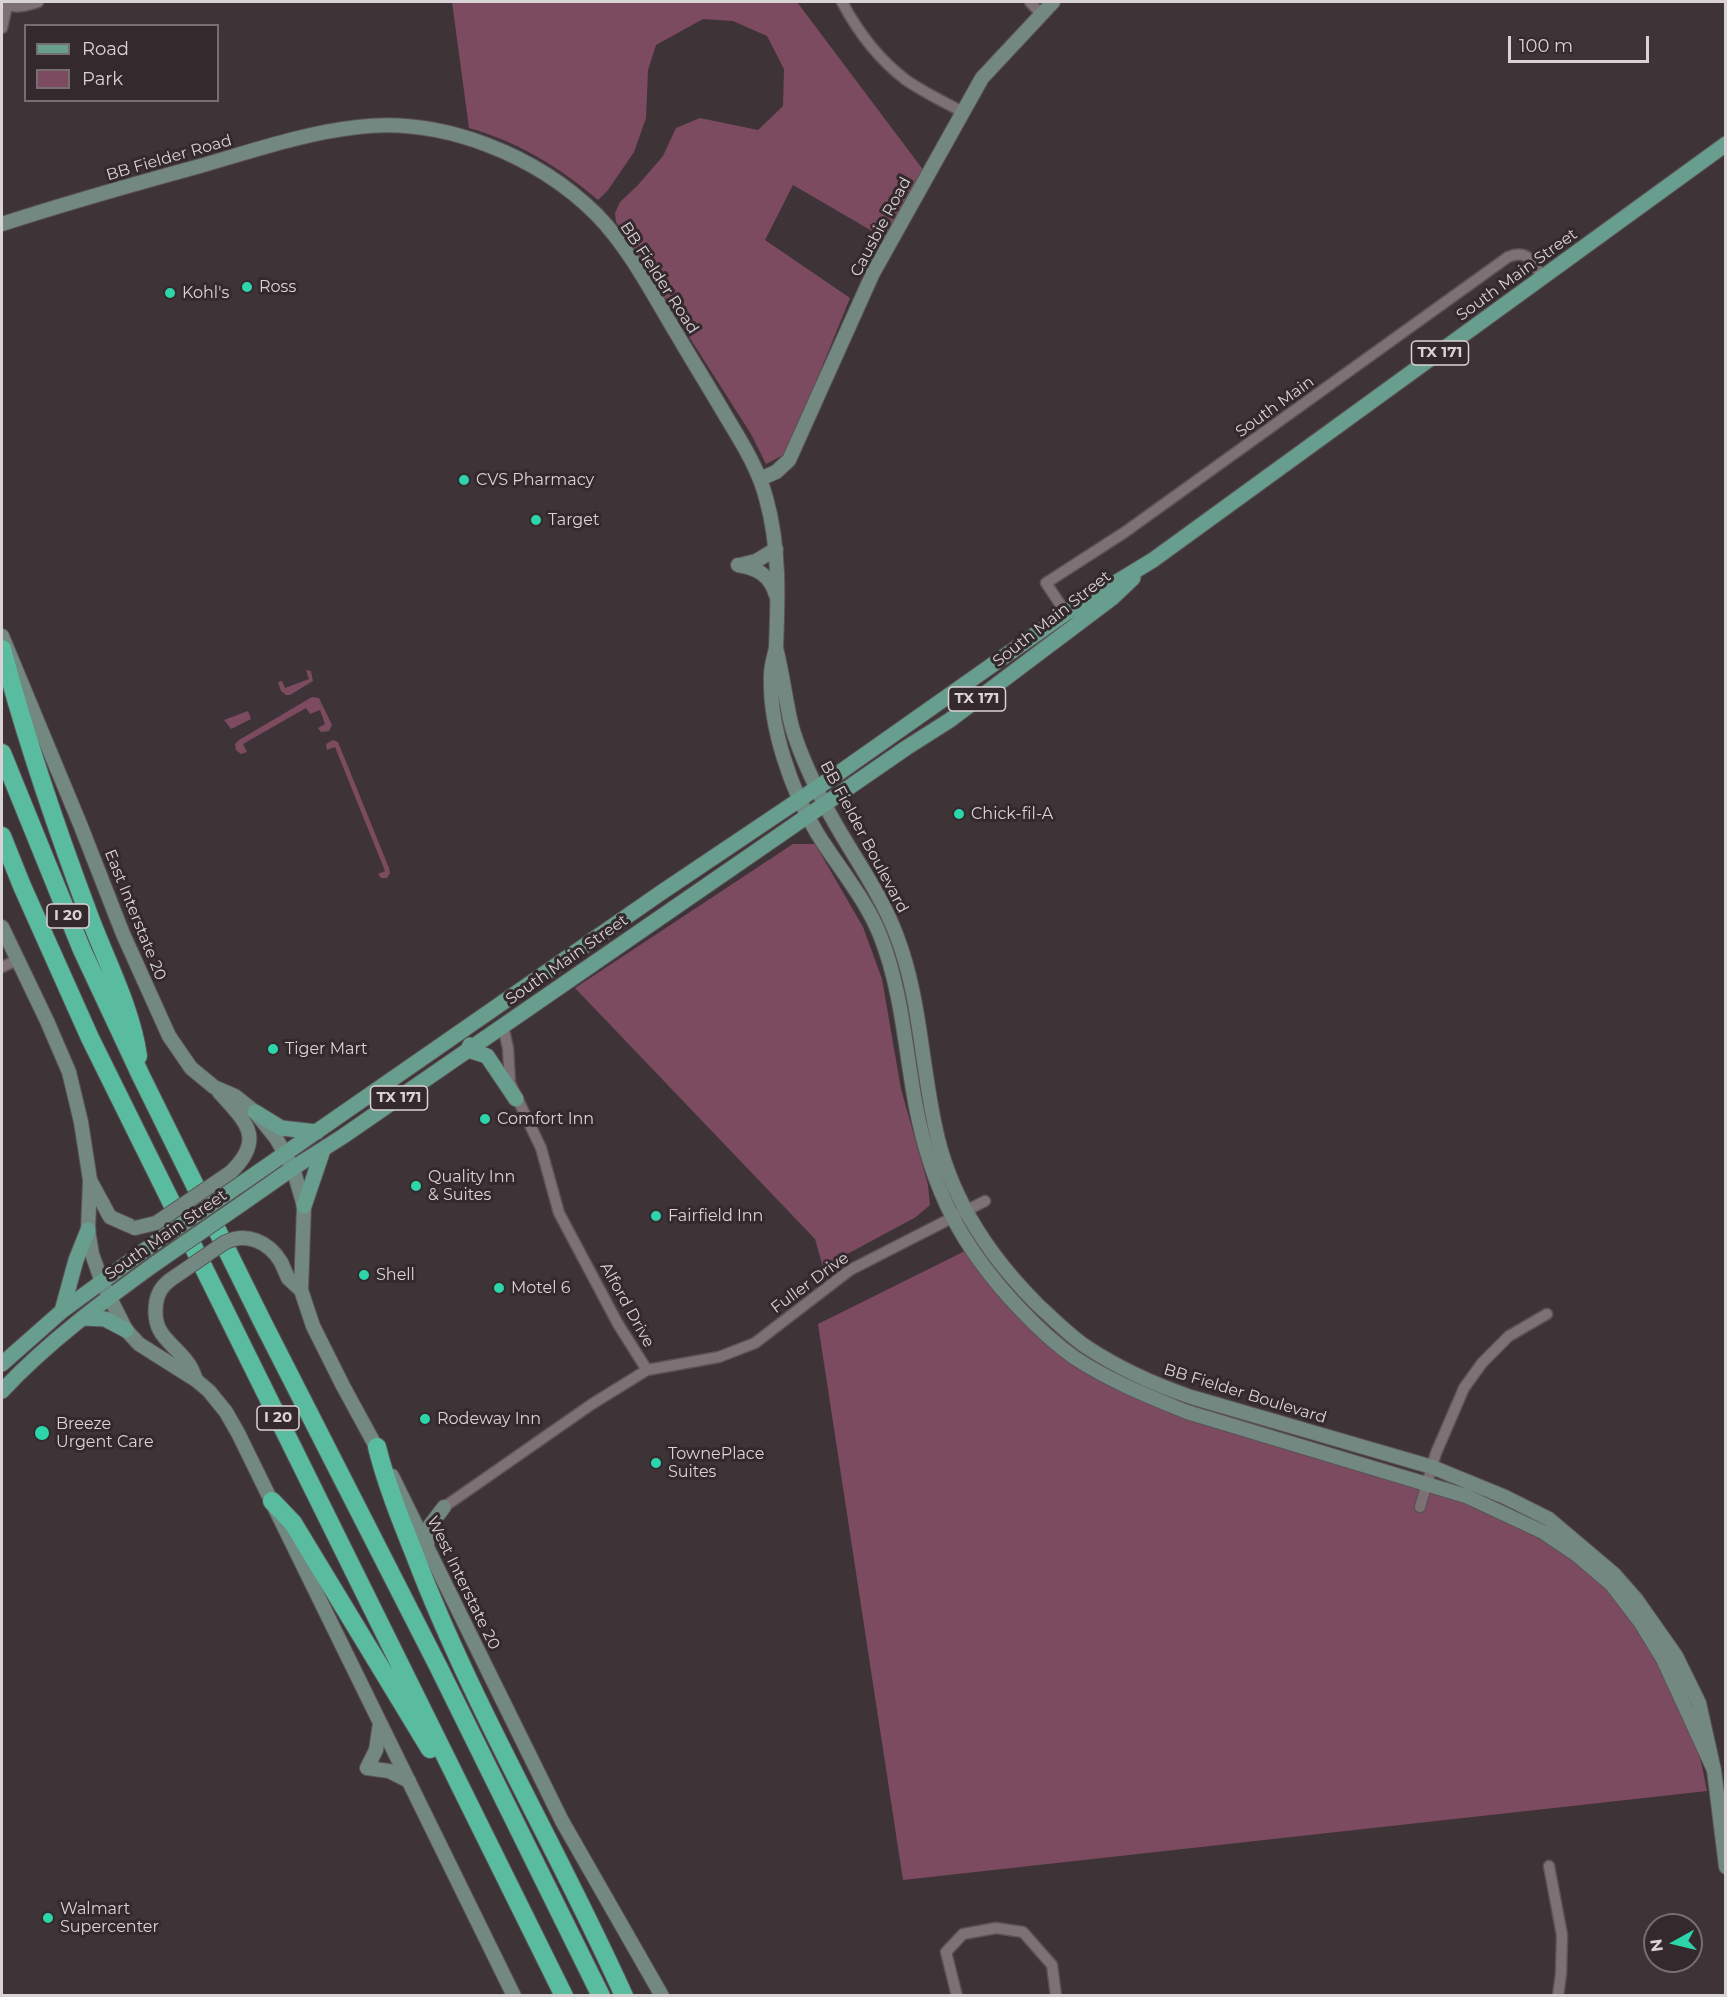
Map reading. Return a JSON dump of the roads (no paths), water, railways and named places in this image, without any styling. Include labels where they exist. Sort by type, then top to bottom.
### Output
[{"type":"highway","points":[[2,649],[12,689],[55,818],[135,1033],[141,1076]]},
{"type":"highway","name":"I 20","points":[[2,753],[82,950],[141,1076],[601,1995]]},
{"type":"highway","name":"I 20","points":[[2,836],[90,1038],[564,1995]]},
{"type":"highway","points":[[376,1447],[384,1475],[428,1590],[459,1661],[624,1995]]},
{"type":"highway","points":[[272,1501],[293,1523],[362,1635],[433,1755],[470,1825],[488,1840]]},
{"type":"main road","name":"South Main Street","points":[[2,1364],[62,1311],[149,1248],[523,988],[801,799],[1066,613],[1153,560],[1725,144]]},
{"type":"main road","name":"South Main Street","points":[[2,1391],[38,1355],[110,1296],[293,1168],[323,1150],[950,720],[1112,598],[1153,560]]},
{"type":"main road","points":[[503,1026],[504,1018],[523,988]]},
{"type":"main road","points":[[487,1013],[489,1022],[472,1038],[468,1050],[487,1056],[516,1099]]},
{"type":"main road","points":[[255,1112],[281,1128],[317,1132]]},
{"type":"main road","points":[[304,1206],[323,1150]]},
{"type":"main road","points":[[62,1311],[76,1260],[88,1230]]},
{"type":"main road","points":[[83,1318],[105,1319],[126,1330]]},
{"type":"street","points":[[2,28],[4,4],[24,7],[38,2]]},
{"type":"street","points":[[842,2],[855,26],[879,56],[907,80],[963,112]]},
{"type":"street","points":[[1030,2],[1040,13]]},
{"type":"street","name":"Causbie Road","points":[[760,479],[776,472],[789,460],[873,273],[982,78],[1040,13],[1053,2]]},
{"type":"street","name":"BB Fielder Road","points":[[2,224],[302,137],[360,126],[416,128],[470,139],[536,168],[581,201],[612,232],[627,251],[734,429],[760,479],[776,549],[776,648]]},
{"type":"street","name":"South Main","points":[[1066,613],[1046,583],[1134,525],[1508,257],[1524,254],[1543,278]]},
{"type":"street","points":[[776,549],[756,561],[738,565],[756,570],[770,580],[777,603]]},
{"type":"street","name":"East Interstate 20","points":[[2,636],[123,934],[169,1036],[191,1068],[214,1087],[235,1096],[255,1112],[276,1138],[293,1168]]},
{"type":"street","name":"BB Fielder Boulevard","points":[[776,648],[790,721],[816,788],[884,906],[897,936],[914,993],[938,1138],[965,1211],[987,1248],[1014,1281],[1048,1315],[1084,1345],[1153,1384],[1432,1467],[1505,1497],[1549,1519],[1614,1574],[1636,1599],[1676,1656],[1699,1703],[1714,1770],[1725,1867]]},
{"type":"street","name":"BB Fielder Boulevard","points":[[776,648],[771,674],[772,703],[778,736],[801,799],[817,833],[870,913],[889,959],[898,994],[921,1128],[937,1182],[951,1217],[974,1255],[1003,1291],[1036,1326],[1073,1357],[1110,1379],[1187,1412],[1466,1496],[1543,1532],[1577,1555],[1612,1585],[1641,1623],[1663,1659],[1714,1770]]},
{"type":"street","points":[[2,927],[69,1072],[81,1122],[90,1180],[88,1230],[92,1254],[102,1282],[126,1330],[139,1344],[196,1380],[209,1391],[226,1412],[410,1781],[513,1995]]},
{"type":"street","points":[[2,967],[17,960]]},
{"type":"street","name":"Alford Drive","points":[[444,1507],[592,1404],[646,1370],[618,1324],[559,1213],[541,1148],[510,1083],[508,1048],[503,1026]]},
{"type":"street","points":[[90,1180],[110,1217],[135,1228],[156,1223],[231,1172],[247,1152],[249,1131],[244,1120],[214,1087]]},
{"type":"street","name":"West Interstate 20","points":[[293,1168],[304,1206],[301,1290],[318,1336],[407,1506],[562,1821],[662,1995]]},
{"type":"street","name":"Fuller Drive","points":[[646,1370],[719,1357],[755,1343],[850,1270],[984,1201]]},
{"type":"street","points":[[196,1380],[189,1363],[165,1338],[158,1327],[157,1298],[170,1280],[224,1243],[239,1238],[250,1238],[265,1244],[274,1251],[288,1278],[301,1290]]},
{"type":"street","points":[[1420,1507],[1436,1453],[1464,1388],[1482,1364],[1509,1336],[1547,1314]]},
{"type":"street","points":[[407,1506],[422,1513],[444,1507]]},
{"type":"street","points":[[427,1546],[428,1528],[444,1507]]},
{"type":"street","points":[[380,1721],[380,1736],[367,1768],[389,1771],[410,1781]]},
{"type":"street","points":[[1549,1866],[1562,1935],[1562,1974],[1558,1995]]},
{"type":"street","points":[[957,1995],[946,1952],[963,1934],[996,1928],[1023,1932],[1052,1965],[1056,1995]]},
{"type":"place","name":"Ross","points":[[247,287]]},
{"type":"place","name":"Kohl's","points":[[170,293]]},
{"type":"place","name":"CVS Pharmacy","points":[[464,480]]},
{"type":"place","name":"Target","points":[[536,520]]},
{"type":"place","name":"Chick-fil-A","points":[[959,814]]},
{"type":"place","name":"Tiger Mart","points":[[273,1049]]},
{"type":"place","name":"Comfort Inn","points":[[485,1119]]},
{"type":"place","name":"Quality Inn & Suites","points":[[416,1186]]},
{"type":"place","name":"Fairfield Inn","points":[[656,1216]]},
{"type":"place","name":"Shell","points":[[364,1275]]},
{"type":"place","name":"Motel 6","points":[[499,1288]]},
{"type":"place","name":"Rodeway Inn","points":[[425,1419]]},
{"type":"place","name":"Breeze Urgent Care","points":[[42,1433]]},
{"type":"place","name":"TownePlace Suites","points":[[656,1463]]},
{"type":"place","name":"Walmart Supercenter","points":[[48,1918]]}]
